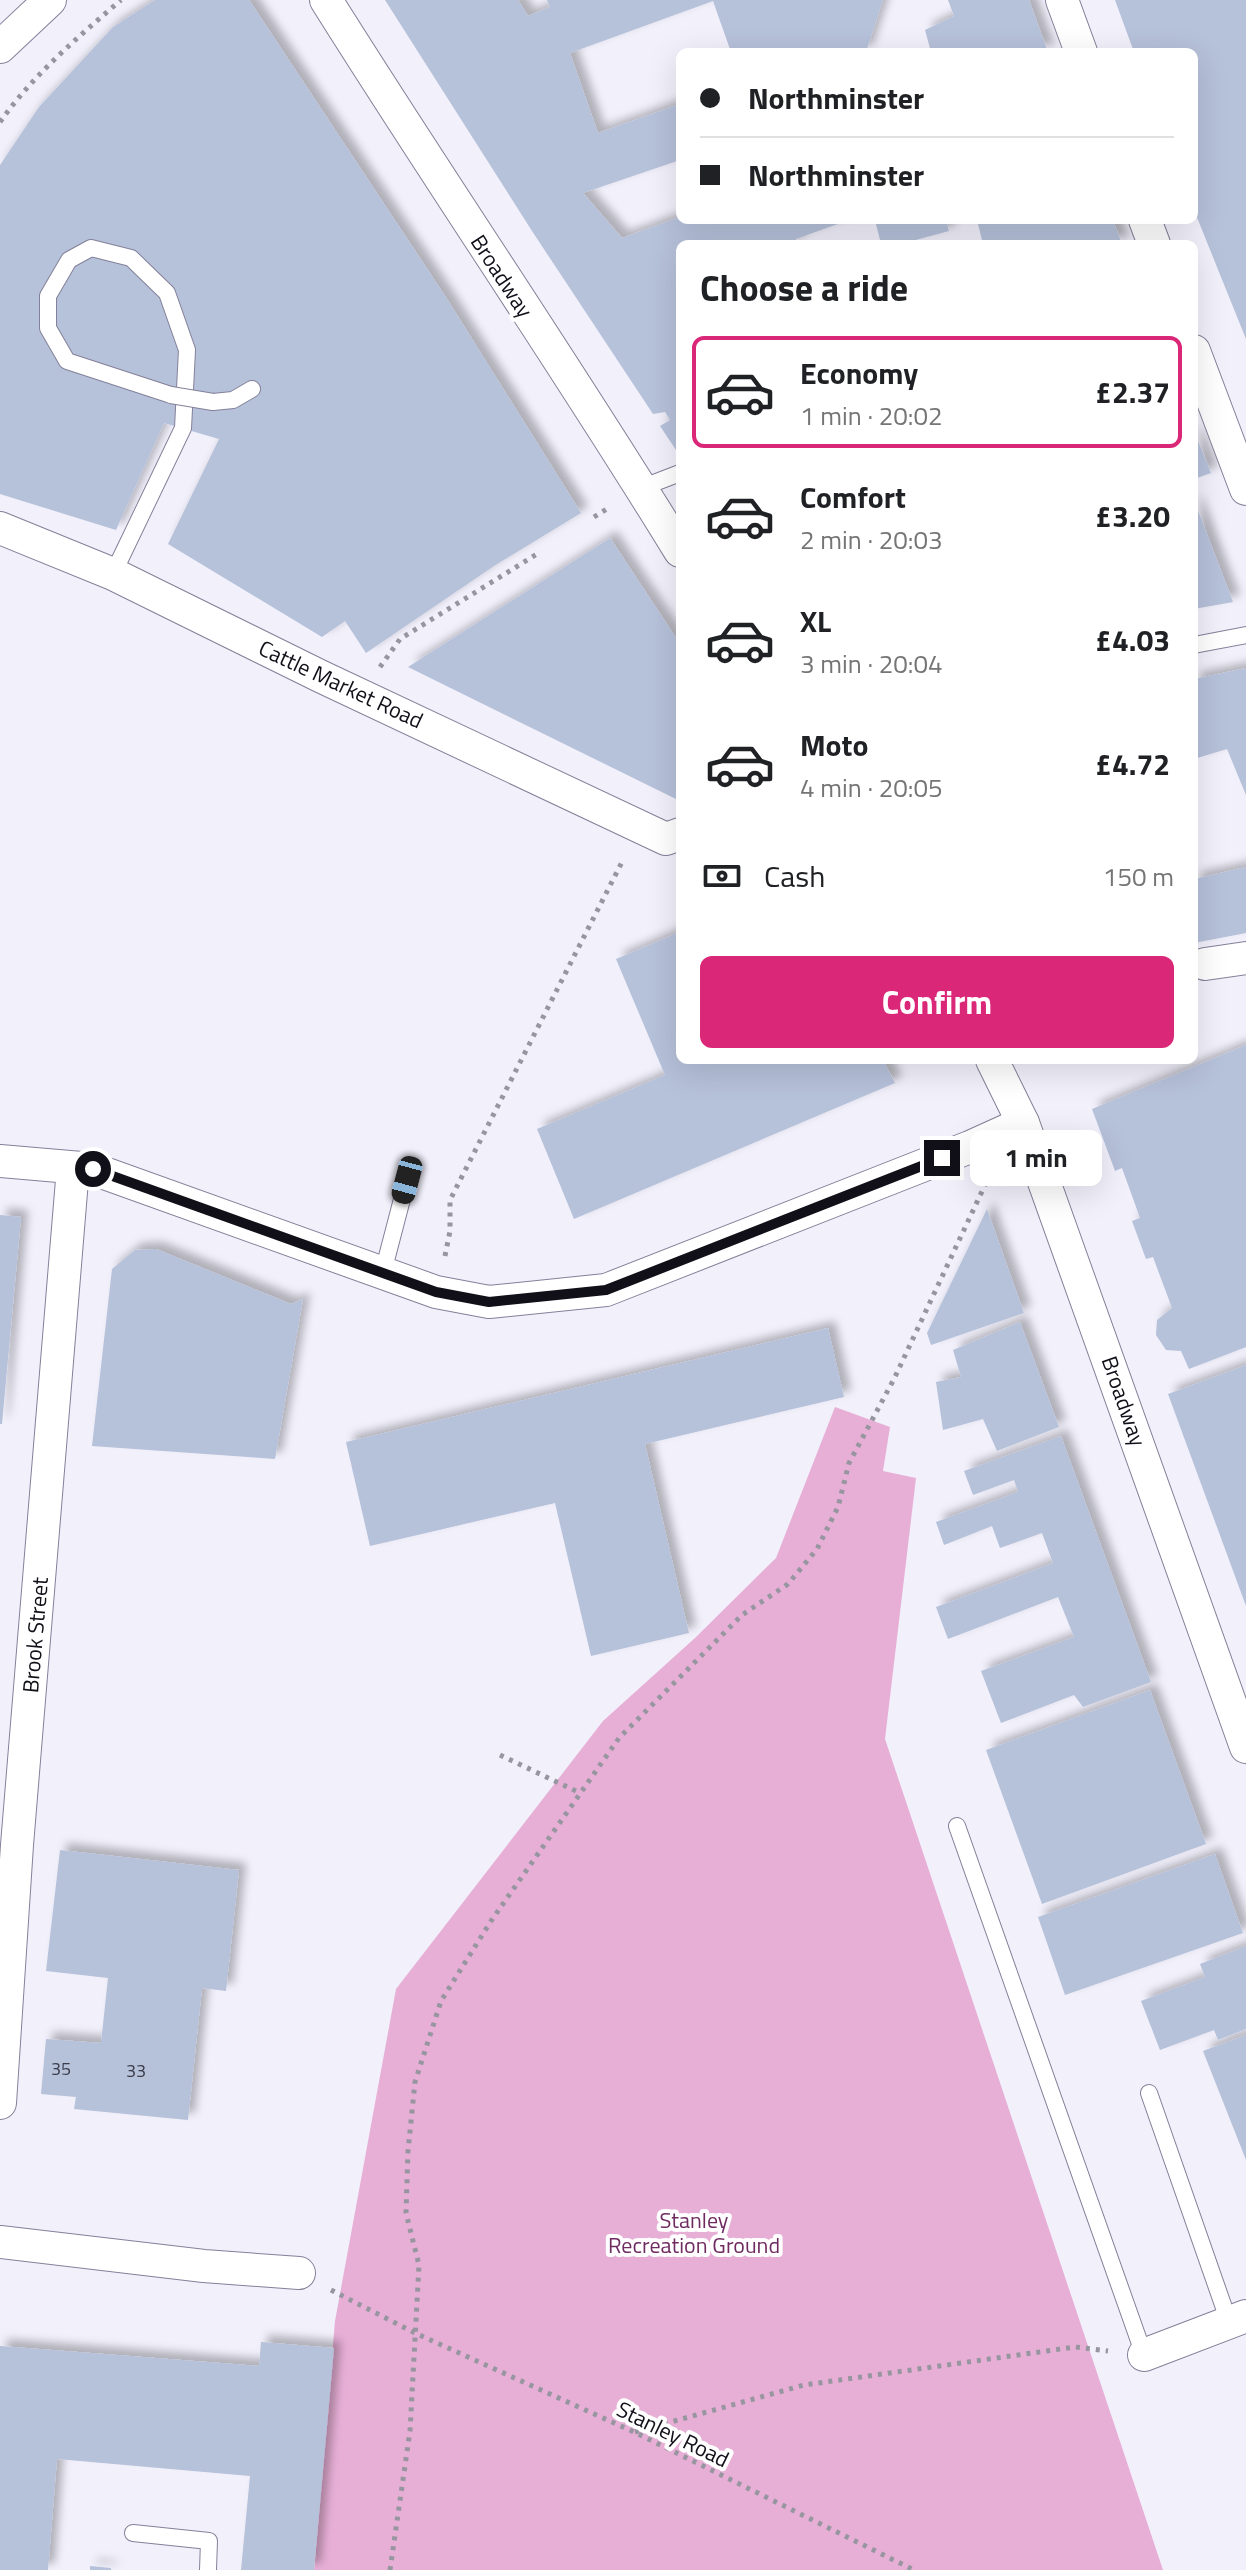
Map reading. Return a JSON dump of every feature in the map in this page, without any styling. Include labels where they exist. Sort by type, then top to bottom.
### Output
[{"type":"street","points":[[0,47],[50,0]]},
{"type":"street","name":"Broadway","points":[[326,0],[676,545]]},
{"type":"street","points":[[1062,0],[1080,48]]},
{"type":"street","points":[[1198,362],[1246,489]]},
{"type":"street","name":"Cattle Market Road","points":[[0,528],[113,574],[666,839],[676,835]]},
{"type":"street","points":[[1205,964],[1246,958]]},
{"type":"street","name":"Broadway","points":[[994,1064],[1023,1123],[1246,1747]]},
{"type":"street","points":[[0,1161],[93,1169],[436,1292],[489,1302],[606,1290],[970,1147],[1023,1123]]},
{"type":"street","name":"Brook Street","points":[[0,2103],[3,1990],[73,1168]]},
{"type":"street","points":[[0,2242],[204,2266],[299,2273]]},
{"type":"street","points":[[1144,2355],[1238,2319]]},
{"type":"lane","points":[[113,574],[183,428],[187,350],[167,293],[131,258],[91,248],[69,260],[48,296],[48,328],[67,361],[171,395],[213,402],[233,400],[252,389]]},
{"type":"lane","points":[[641,488],[676,475]]},
{"type":"lane","points":[[1198,644],[1246,635]]},
{"type":"lane","points":[[383,1272],[407,1180]]},
{"type":"lane","points":[[957,1826],[1144,2355]]},
{"type":"lane","points":[[1149,2093],[1238,2319]]},
{"type":"lane","points":[[133,2533],[209,2541],[208,2570]]},
{"type":"path","points":[[0,122],[11,106],[71,43],[121,0]]},
{"type":"path","points":[[361,694],[400,639],[537,554]]},
{"type":"path","points":[[436,1292],[450,1231],[450,1200],[640,826]]},
{"type":"path","points":[[390,2570],[410,2431],[419,2265],[406,2213],[408,2151],[415,2082],[441,2001],[491,1921],[619,1738],[742,1615],[788,1584],[817,1549],[838,1507],[849,1463],[894,1379],[985,1185]]},
{"type":"path","points":[[500,1755],[580,1793]]},
{"type":"path","name":"Stanley Road","points":[[299,2273],[415,2333],[634,2432],[914,2570]]},
{"type":"path","points":[[634,2432],[804,2385],[1075,2347],[1144,2355]]},
{"type":"green space","name":"Stanley Recreation Ground","points":[[835,1407],[890,1427],[883,1471],[916,1478],[885,1739],[1163,2570],[314,2570],[335,2321],[396,1989],[603,1721],[695,1638],[776,1558]]},
{"type":"building","points":[[155,0],[249,0],[447,299],[581,513],[494,566],[366,653],[345,621],[322,637],[168,544],[219,439],[164,423],[116,530],[0,494],[0,165],[39,107],[113,27]]},
{"type":"building","points":[[385,0],[518,0],[528,16],[550,7],[547,0],[883,0],[867,48],[730,48],[713,1],[570,53],[598,133],[676,105],[676,161],[583,193],[622,238],[676,218],[676,224],[838,224],[796,240],[676,240],[676,450],[660,426],[670,420],[665,412],[653,414]]},
{"type":"building","points":[[948,0],[1029,0],[1047,48],[930,48],[925,30],[954,16]]},
{"type":"building","points":[[1115,0],[1246,0],[1246,339],[1198,220],[1198,48],[1133,48]]},
{"type":"building","points":[[876,224],[947,224],[949,231],[916,240],[880,240]]},
{"type":"building","points":[[978,224],[1114,224],[1120,240],[982,240]]},
{"type":"building","points":[[1198,441],[1211,473],[1198,478]]},
{"type":"building","points":[[1198,510],[1233,602],[1198,608]]},
{"type":"building","points":[[610,538],[676,638],[676,799],[408,667]]},
{"type":"building","points":[[1246,668],[1246,795],[1227,749],[1198,758],[1198,678]]},
{"type":"building","points":[[1246,867],[1246,933],[1198,942],[1198,878]]},
{"type":"building","points":[[676,934],[676,1064],[885,1064],[895,1083],[574,1219],[537,1129],[665,1075],[616,959]]},
{"type":"building","points":[[1246,1045],[1246,1347],[1189,1369],[1181,1351],[1166,1350],[1156,1335],[1157,1320],[1172,1308],[1153,1257],[1146,1259],[1132,1221],[1140,1218],[1122,1168],[1115,1171],[1092,1109]]},
{"type":"building","points":[[987,1209],[1024,1313],[931,1345],[927,1333]]},
{"type":"building","points":[[0,1215],[21,1217],[2,1424],[0,1424]]},
{"type":"building","points":[[156,1249],[291,1304],[303,1299],[275,1459],[92,1446],[112,1269],[135,1250]]},
{"type":"building","points":[[1020,1322],[1059,1427],[997,1451],[983,1419],[943,1430],[936,1382],[961,1377],[953,1350]]},
{"type":"building","points":[[828,1328],[844,1397],[645,1444],[689,1633],[591,1656],[555,1503],[370,1546],[346,1442]]},
{"type":"building","points":[[1246,1365],[1246,1606],[1168,1394]]},
{"type":"building","points":[[1061,1436],[1151,1682],[1083,1707],[1074,1695],[1001,1723],[981,1671],[1074,1637],[1058,1597],[948,1639],[936,1607],[1053,1563],[1042,1533],[1000,1548],[992,1526],[944,1545],[936,1522],[1018,1492],[1014,1480],[973,1495],[964,1471]]},
{"type":"building","points":[[1150,1690],[1206,1844],[1042,1904],[986,1750]]},
{"type":"building","points":[[60,1850],[239,1870],[226,1991],[202,1988],[188,2120],[74,2109],[76,2097],[41,2094],[46,2039],[101,2043],[108,1978],[46,1971]]},
{"type":"building","points":[[1215,1854],[1243,1933],[1065,1995],[1038,1917]]},
{"type":"building","points":[[1246,1946],[1246,2029],[1218,2040],[1214,2030],[1160,2050],[1141,2001],[1205,1977],[1200,1964]]},
{"type":"building","points":[[1246,2035],[1246,2160],[1203,2051]]},
{"type":"building","points":[[261,2342],[334,2348],[314,2570],[241,2570],[250,2476],[57,2459],[48,2570],[0,2570],[0,2346],[259,2366]]},
{"type":"building","points":[[90,2566],[111,2568],[111,2570],[90,2570]]},
{"type":"route","points":[[93,1169],[436,1292],[489,1302],[606,1290],[942,1158]]}]
